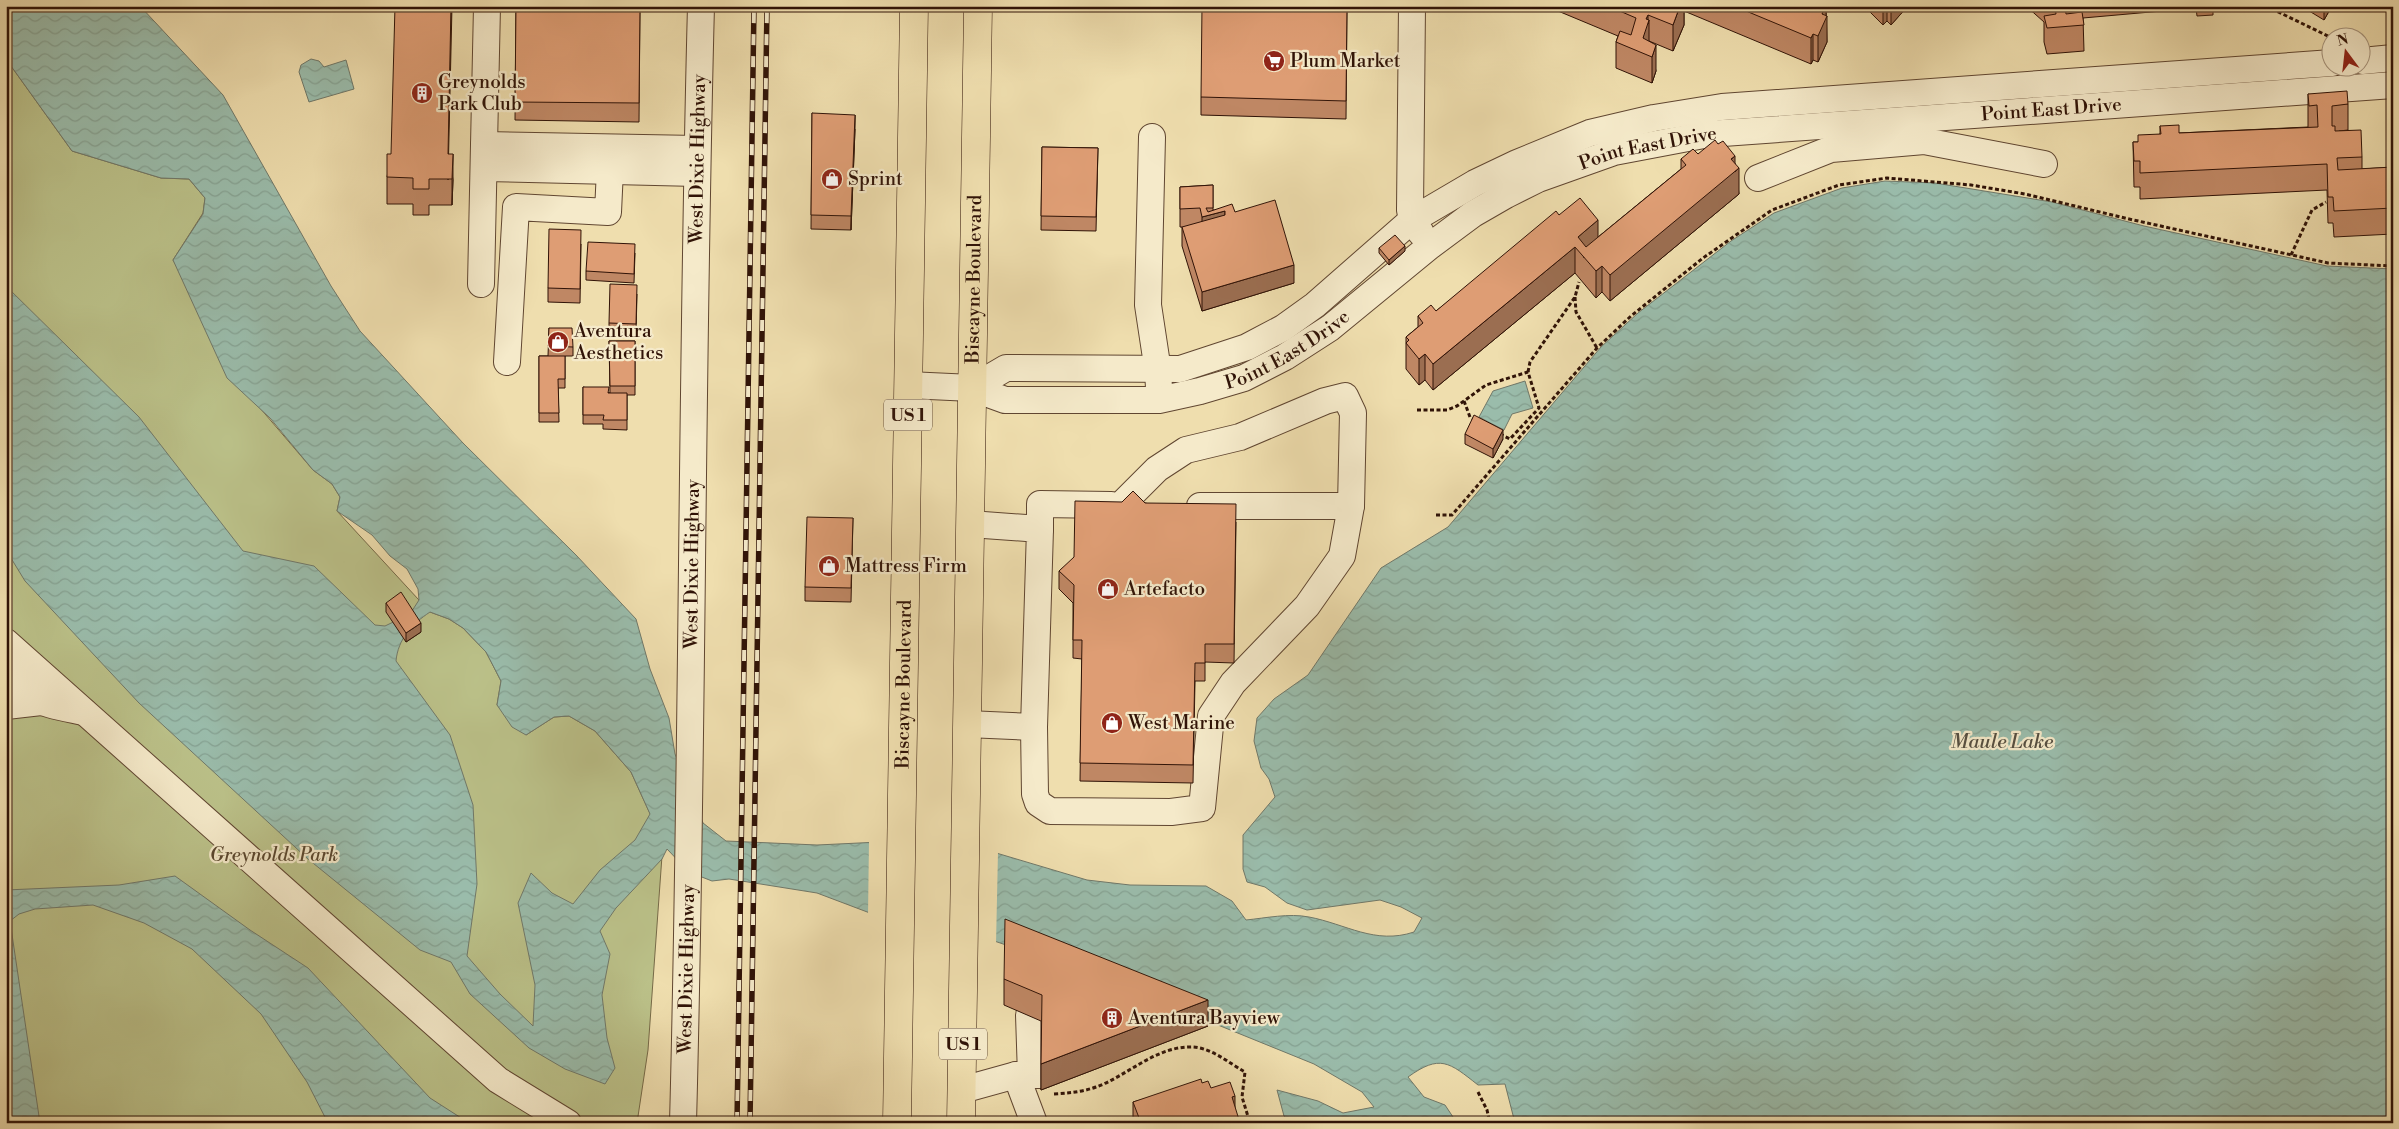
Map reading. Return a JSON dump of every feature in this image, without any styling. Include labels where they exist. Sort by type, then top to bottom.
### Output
[{"type":"main road","name":"Biscayne Boulevard","points":[[897,1123],[914,6]]},
{"type":"main road","name":"Biscayne Boulevard","points":[[961,1123],[978,6]]},
{"type":"street","points":[[481,284],[487,6]]},
{"type":"street","name":"West Dixie Highway","points":[[683,1123],[689,901],[697,161],[701,6]]},
{"type":"street","points":[[1412,6],[1410,210],[1412,220],[1430,246]]},
{"type":"street","points":[[2372,60],[2393,58]]},
{"type":"street","name":"Point East Drive","points":[[972,388],[1006,368],[1180,369],[1204,363],[1247,347],[1283,328],[1315,305],[1412,220],[1475,183],[1565,156],[1614,152],[1710,134],[1776,116],[1956,89],[2322,64]]},
{"type":"street","points":[[2151,76],[2153,102]]},
{"type":"street","name":"Point East Drive","points":[[1776,116],[1911,119],[1957,116],[2153,102],[2337,78],[2393,85]]},
{"type":"street","points":[[1956,89],[1957,116]]},
{"type":"street","points":[[1911,119],[1924,141]]},
{"type":"street","points":[[1152,137],[1148,305],[1158,370],[1159,400]]},
{"type":"street","points":[[1758,178],[1831,149],[1924,141],[2044,164]]},
{"type":"street","points":[[484,156],[697,161]]},
{"type":"street","name":"Point East Drive","points":[[908,385],[972,388],[1005,400],[1159,400],[1200,391],[1244,378],[1285,357],[1330,328],[1430,246],[1473,214],[1506,195],[1565,156]]},
{"type":"street","points":[[507,362],[516,207],[608,212],[611,160]]},
{"type":"street","points":[[1121,505],[1157,469],[1186,450],[1240,437],[1325,401],[1345,396],[1353,413],[1351,506],[1342,556],[1307,606],[1233,683],[1211,716],[1202,808],[1171,812],[1050,811],[1038,803],[1035,794],[1034,727],[1040,504],[1150,506]]},
{"type":"street","points":[[1178,506],[1351,506]]},
{"type":"street","points":[[970,524],[1040,530]]},
{"type":"street","points":[[6,642],[498,1080],[568,1123]]},
{"type":"street","points":[[8,672],[15,683],[32,698],[41,702],[84,712]]},
{"type":"street","points":[[6,706],[41,702]]},
{"type":"street","points":[[967,724],[1034,727]]},
{"type":"street","points":[[1029,1016],[1034,1080],[1034,1123]]},
{"type":"street","points":[[962,1090],[1034,1080]]},
{"type":"path","points":[[2266,6],[2322,33]]},
{"type":"path","points":[[1436,515],[1452,515],[1597,348],[1631,316],[1703,258],[1772,210],[1839,185],[1887,178],[1925,180],[2025,194],[2328,263],[2393,266]]},
{"type":"path","points":[[2291,255],[2312,210],[2326,202]]},
{"type":"path","points":[[1579,282],[1575,297],[1576,312],[1597,348]]},
{"type":"path","points":[[1494,431],[1510,439],[1539,408],[1528,372],[1530,362],[1575,297]]},
{"type":"path","points":[[1417,410],[1447,410],[1464,401],[1486,385],[1528,372]]},
{"type":"path","points":[[1464,401],[1470,417],[1478,422]]},
{"type":"path","points":[[1034,1080],[1055,1094],[1076,1093],[1095,1088],[1146,1060],[1190,1047],[1218,1056],[1245,1072],[1242,1097],[1250,1123]]},
{"type":"path","points":[[1478,1092],[1487,1110],[1490,1123]]},
{"type":"green space","name":"Greynolds Park","points":[[6,59],[72,151],[161,178],[189,179],[205,198],[203,213],[173,260],[254,401],[313,470],[332,484],[340,497],[337,511],[430,612],[449,619],[463,628],[486,652],[501,681],[497,705],[526,735],[554,717],[569,716],[595,731],[631,772],[663,842],[648,1050],[637,1123],[6,1123]]},
{"type":"water","name":"Maule Lake","points":[[6,6],[140,6],[223,95],[331,286],[360,331],[463,443],[576,555],[636,619],[650,669],[669,718],[675,754],[703,823],[726,841],[817,845],[901,841],[966,844],[1087,880],[1130,885],[1206,886],[1232,901],[1246,920],[1278,916],[1301,916],[1323,920],[1373,935],[1400,935],[1414,932],[1422,918],[1401,907],[1380,900],[1307,910],[1287,903],[1265,887],[1247,882],[1243,869],[1243,835],[1275,797],[1269,779],[1261,768],[1254,741],[1257,718],[1274,699],[1308,675],[1381,568],[1448,527],[1601,347],[1638,313],[1731,241],[1774,213],[1842,188],[1885,181],[1935,183],[2052,202],[2144,226],[2327,266],[2393,269],[2393,1123],[1515,1123],[1505,1084],[1478,1085],[1452,1066],[1437,1063],[1428,1065],[1408,1077],[1424,1097],[1445,1105],[1457,1123],[1290,1123],[1284,1116],[1277,1090],[1318,1101],[1343,1113],[1374,1107],[1362,1092],[1314,1064],[1218,1025],[1009,946],[965,931],[899,924],[817,893],[729,879],[712,881],[689,872],[667,849],[662,859],[616,908],[600,931],[610,954],[602,995],[607,1038],[615,1068],[605,1084],[565,1069],[529,1048],[470,994],[451,962],[420,950],[308,859],[139,703],[25,581],[6,550],[6,286],[139,417],[243,551],[314,566],[375,625],[385,626],[410,614],[419,600],[418,589],[407,569],[390,556],[372,535],[337,511],[340,497],[332,484],[313,470],[270,418],[227,378],[173,260],[203,214],[205,198],[189,179],[161,178],[72,151],[6,59]],"holes":[[[430,612],[449,619],[463,628],[486,652],[501,681],[497,705],[512,727],[526,735],[554,717],[569,716],[595,731],[631,772],[650,814],[635,840],[600,870],[573,904],[552,893],[531,873],[518,903],[535,985],[533,1026],[500,994],[467,956],[477,884],[473,805],[450,735],[396,661],[403,639],[423,617]]]},
{"type":"water","points":[[311,59],[319,61],[324,67],[346,60],[354,89],[309,102],[299,72],[301,65]]},
{"type":"water","points":[[1525,381],[1533,408],[1512,414],[1504,430],[1479,417],[1493,391]]},
{"type":"water","points":[[175,876],[250,930],[308,968],[430,1098],[469,1123],[328,1123],[307,1082],[261,1014],[192,949],[144,923],[93,905],[35,909],[19,914],[10,921],[40,1123],[6,1123],[6,890],[119,885]]},
{"type":"pier","points":[[901,839],[966,842],[998,852],[996,944],[965,934],[898,927],[868,915],[869,840]]},
{"type":"building","name":"Greynolds Park Club","points":[[395,6],[451,6],[448,154],[453,154],[452,179],[429,179],[429,189],[413,189],[413,178],[387,177],[387,154],[391,154]]},
{"type":"building","points":[[516,6],[640,6],[639,103],[515,102]]},
{"type":"building","name":"Plum Market","points":[[1202,6],[1347,6],[1346,101],[1201,97]]},
{"type":"building","points":[[1608,6],[1680,6],[1673,25],[1648,15],[1646,19],[1649,20],[1643,38],[1656,45],[1652,57],[1616,42],[1620,31],[1631,35],[1636,18]]},
{"type":"building","points":[[1734,6],[1825,6],[1822,14],[1827,16],[1818,36],[1813,34],[1811,38]]},
{"type":"building","points":[[2055,6],[2065,6],[2066,14],[2082,12],[2084,25],[2047,28],[2044,16],[2056,14]]},
{"type":"building","points":[[2347,91],[2348,104],[2332,106],[2332,126],[2335,126],[2335,131],[2361,130],[2362,157],[2337,158],[2338,170],[2393,167],[2393,208],[2334,211],[2333,197],[2328,197],[2327,164],[2140,173],[2140,161],[2134,161],[2133,142],[2138,142],[2138,135],[2161,134],[2160,126],[2179,125],[2179,133],[2318,127],[2317,105],[2309,106],[2308,94]]},
{"type":"building","name":"Sprint","points":[[812,113],[855,115],[851,216],[811,215]]},
{"type":"building","points":[[1715,140],[1718,144],[1723,141],[1735,156],[1731,159],[1739,168],[1610,275],[1602,266],[1596,271],[1575,247],[1433,364],[1425,354],[1419,359],[1406,343],[1409,340],[1406,337],[1423,323],[1418,316],[1431,305],[1436,311],[1556,211],[1559,215],[1580,198],[1598,220],[1578,237],[1586,247],[1686,165],[1681,159],[1693,149],[1698,154]]},
{"type":"building","points":[[1042,147],[1098,148],[1096,217],[1041,216]]},
{"type":"building","points":[[1213,185],[1213,208],[1206,208],[1208,212],[1232,204],[1235,212],[1275,200],[1294,265],[1202,292],[1182,227],[1225,215],[1225,211],[1202,217],[1200,208],[1180,209],[1180,187]]},
{"type":"building","points":[[549,229],[581,230],[580,289],[548,288]]},
{"type":"building","points":[[1395,235],[1405,246],[1389,260],[1379,248]]},
{"type":"building","points":[[588,242],[635,244],[634,274],[586,271]]},
{"type":"building","points":[[610,284],[637,285],[636,324],[609,323]]},
{"type":"building","points":[[549,328],[572,328],[573,347],[548,346]]},
{"type":"building","points":[[609,341],[635,341],[635,386],[610,386]]},
{"type":"building","points":[[539,356],[565,356],[565,379],[558,379],[559,413],[539,413]]},
{"type":"building","points":[[583,387],[609,387],[608,393],[627,393],[627,420],[603,420],[604,415],[583,415]]},
{"type":"building","points":[[1474,415],[1503,430],[1493,449],[1465,434]]},
{"type":"building","points":[[1133,491],[1145,503],[1236,504],[1234,644],[1205,644],[1205,663],[1195,663],[1193,765],[1080,763],[1082,640],[1073,640],[1074,585],[1059,571],[1074,557],[1075,501],[1122,502]]},
{"type":"building","name":"Mattress Firm","points":[[807,517],[853,518],[851,588],[805,587]]},
{"type":"building","points":[[401,592],[421,623],[406,633],[386,603]]},
{"type":"building","name":"Aventura Bayview","points":[[1005,919],[1208,1000],[1041,1064],[1042,995],[1004,979]]},
{"type":"building","points":[[1201,1079],[1202,1083],[1208,1081],[1211,1088],[1230,1082],[1235,1096],[1232,1097],[1240,1123],[1141,1123],[1133,1102]]},
{"type":"railway","points":[[737,1123],[754,6]]},
{"type":"railway","points":[[750,1123],[767,6]]},
{"type":"place","name":"Plum Market","points":[[1274,61]]},
{"type":"place","name":"Greynolds Park Club","points":[[422,93]]},
{"type":"place","name":"Sprint","points":[[832,179]]},
{"type":"place","name":"Aventura Aesthetics","points":[[558,342]]},
{"type":"place","name":"Mattress Firm","points":[[829,566]]},
{"type":"place","name":"Artefacto","points":[[1108,589]]},
{"type":"place","name":"West Marine","points":[[1112,723]]},
{"type":"place","name":"Aventura Bayview","points":[[1112,1018]]}]
